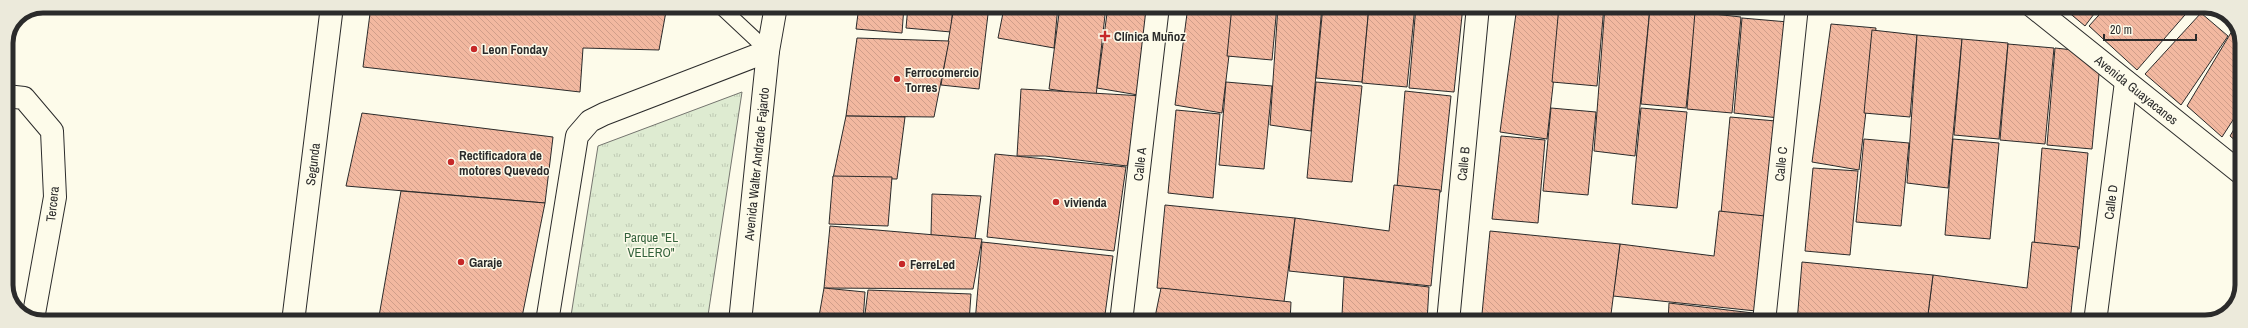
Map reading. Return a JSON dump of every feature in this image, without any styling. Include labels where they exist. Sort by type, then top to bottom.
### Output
[{"type":"street","name":"Segunda","points":[[294,315],[331,13]]},
{"type":"street","name":"Avenida Walter Andrade Fajardo","points":[[741,315],[768,51],[775,13]]},
{"type":"street","name":"Calle A","points":[[1122,315],[1157,13]]},
{"type":"street","name":"Calle B","points":[[1449,315],[1477,13]]},
{"type":"street","name":"Calle C","points":[[1765,315],[1796,13]]},
{"type":"street","name":"Avenida Guayacanes","points":[[2041,13],[2235,168]]},
{"type":"street","points":[[548,315],[577,136],[590,121],[604,114],[768,51]]},
{"type":"street","name":"Calle D","points":[[2096,315],[2126,82]]},
{"type":"street","name":"Tercera","points":[[15,97],[52,131],[55,189],[35,314]]},
{"type":"lane","points":[[727,13],[768,51]]},
{"type":"green space","name":"Parque \"EL VELERO\"","points":[[742,92],[708,315],[571,315],[598,146]]},
{"type":"building","name":"Leon Fonday","points":[[370,13],[666,13],[659,50],[583,48],[580,92],[363,67]]},
{"type":"building","points":[[858,13],[903,13],[902,33],[856,29]]},
{"type":"building","points":[[907,13],[952,13],[951,32],[906,28]]},
{"type":"building","points":[[953,13],[988,13],[979,89],[941,85]]},
{"type":"building","points":[[1003,13],[1057,13],[1054,48],[998,38]]},
{"type":"building","points":[[1059,13],[1105,13],[1096,96],[1049,89]]},
{"type":"building","points":[[1107,13],[1153,13],[1144,96],[1097,88]]},
{"type":"building","points":[[1187,13],[1234,13],[1222,113],[1175,105]]},
{"type":"building","points":[[1231,13],[1276,13],[1272,60],[1227,56]]},
{"type":"building","points":[[1278,13],[1321,13],[1311,131],[1270,125]]},
{"type":"building","points":[[1322,13],[1368,13],[1362,82],[1316,78]]},
{"type":"building","points":[[1368,13],[1414,13],[1407,87],[1362,83]]},
{"type":"building","points":[[1415,13],[1462,13],[1454,92],[1409,88]]},
{"type":"building","points":[[1516,13],[1561,13],[1547,139],[1500,132]]},
{"type":"building","points":[[1558,13],[1603,13],[1597,86],[1552,82]]},
{"type":"building","points":[[1604,13],[1649,13],[1635,156],[1594,151]]},
{"type":"building","points":[[1650,13],[1696,13],[1686,108],[1641,104]]},
{"type":"building","points":[[1695,13],[1741,17],[1732,113],[1687,109]]},
{"type":"building","points":[[2069,13],[2095,13],[2085,26]]},
{"type":"building","points":[[2101,13],[2187,13],[2137,70],[2089,26]]},
{"type":"building","points":[[2201,13],[2228,36],[2181,105],[2145,74]]},
{"type":"building","points":[[1742,18],[1788,22],[1779,118],[1734,113]]},
{"type":"building","points":[[1831,24],[1876,28],[1859,170],[1812,162]]},
{"type":"building","points":[[1872,30],[1917,35],[1910,117],[1864,113]]},
{"type":"building","points":[[2232,31],[2235,41],[2235,117],[2222,137],[2187,106]]},
{"type":"building","points":[[1917,35],[1962,39],[1948,188],[1907,183]]},
{"type":"building","name":"Ferrocomercio Torres","points":[[857,38],[949,41],[934,117],[846,116]]},
{"type":"building","points":[[1962,39],[2008,43],[1999,139],[1954,135]]},
{"type":"building","points":[[2008,44],[2054,48],[2045,144],[2000,140]]},
{"type":"building","points":[[2055,48],[2101,53],[2092,149],[2047,145]]},
{"type":"building","points":[[1226,82],[1272,86],[1264,169],[1219,165]]},
{"type":"building","points":[[1316,82],[1362,86],[1352,182],[1307,178]]},
{"type":"building","name":"vivienda","points":[[1021,89],[1144,96],[1127,166],[1045,156],[1017,156]]},
{"type":"building","points":[[1405,91],[1451,96],[1441,192],[1397,187]]},
{"type":"building","points":[[1551,108],[1596,112],[1588,195],[1543,191]]},
{"type":"building","points":[[1641,108],[1687,112],[1677,208],[1632,204]]},
{"type":"building","points":[[1176,110],[1220,114],[1213,198],[1168,193]]},
{"type":"building","name":"Rectificadora de motores Quevedo","points":[[362,113],[553,137],[545,203],[346,186]]},
{"type":"building","points":[[846,116],[905,117],[897,179],[833,178]]},
{"type":"building","points":[[1730,117],[1776,121],[1766,217],[1721,213]]},
{"type":"building","points":[[2235,128],[2235,140],[2230,136]]},
{"type":"building","points":[[1501,136],[1545,140],[1538,223],[1492,219]]},
{"type":"building","points":[[1864,139],[1909,143],[1901,226],[1856,222]]},
{"type":"building","points":[[1953,139],[1999,143],[1990,239],[1945,235]]},
{"type":"building","points":[[2042,148],[2088,153],[2079,249],[2034,245]]},
{"type":"building","name":"vivienda","points":[[995,154],[1126,167],[1114,251],[987,237]]},
{"type":"building","points":[[1813,168],[1858,171],[1850,255],[1805,251]]},
{"type":"building","points":[[833,176],[892,177],[888,226],[829,224]]},
{"type":"building","points":[[1394,185],[1440,190],[1431,286],[1289,271],[1295,218],[1389,231]]},
{"type":"building","name":"Garaje","points":[[401,191],[545,203],[522,315],[379,315]]},
{"type":"building","points":[[932,194],[981,196],[975,239],[931,235]]},
{"type":"building","points":[[1165,205],[1295,218],[1284,302],[1157,288]]},
{"type":"building","points":[[1719,211],[1765,216],[1756,311],[1613,296],[1620,244],[1714,256]]},
{"type":"building","name":"FerreLed","points":[[830,226],[982,239],[973,289],[824,288]]},
{"type":"building","points":[[1490,231],[1620,244],[1611,315],[1482,314]]},
{"type":"building","points":[[982,242],[1113,256],[1105,315],[976,315]]},
{"type":"building","points":[[2032,242],[2078,247],[2071,315],[1928,315],[1933,275],[2027,288]]},
{"type":"building","points":[[1802,262],[1933,275],[1928,315],[1798,315]]},
{"type":"building","points":[[1344,277],[1429,287],[1427,315],[1342,315]]},
{"type":"building","points":[[824,288],[865,292],[863,315],[819,315]]},
{"type":"building","points":[[1161,288],[1291,302],[1290,315],[1155,315]]},
{"type":"building","points":[[868,290],[971,294],[970,315],[865,315]]},
{"type":"building","points":[[1669,303],[1753,313],[1753,315],[1668,315]]},
{"type":"place","name":"Clínica Muñoz","points":[[1105,36]]},
{"type":"place","name":"Leon Fonday","points":[[474,49]]},
{"type":"place","name":"Ferrocomercio Torres","points":[[897,79]]},
{"type":"place","name":"Rectificadora de motores Quevedo","points":[[451,162]]},
{"type":"place","name":"vivienda","points":[[1056,202]]},
{"type":"place","name":"Garaje","points":[[461,262]]},
{"type":"place","name":"FerreLed","points":[[902,264]]}]
